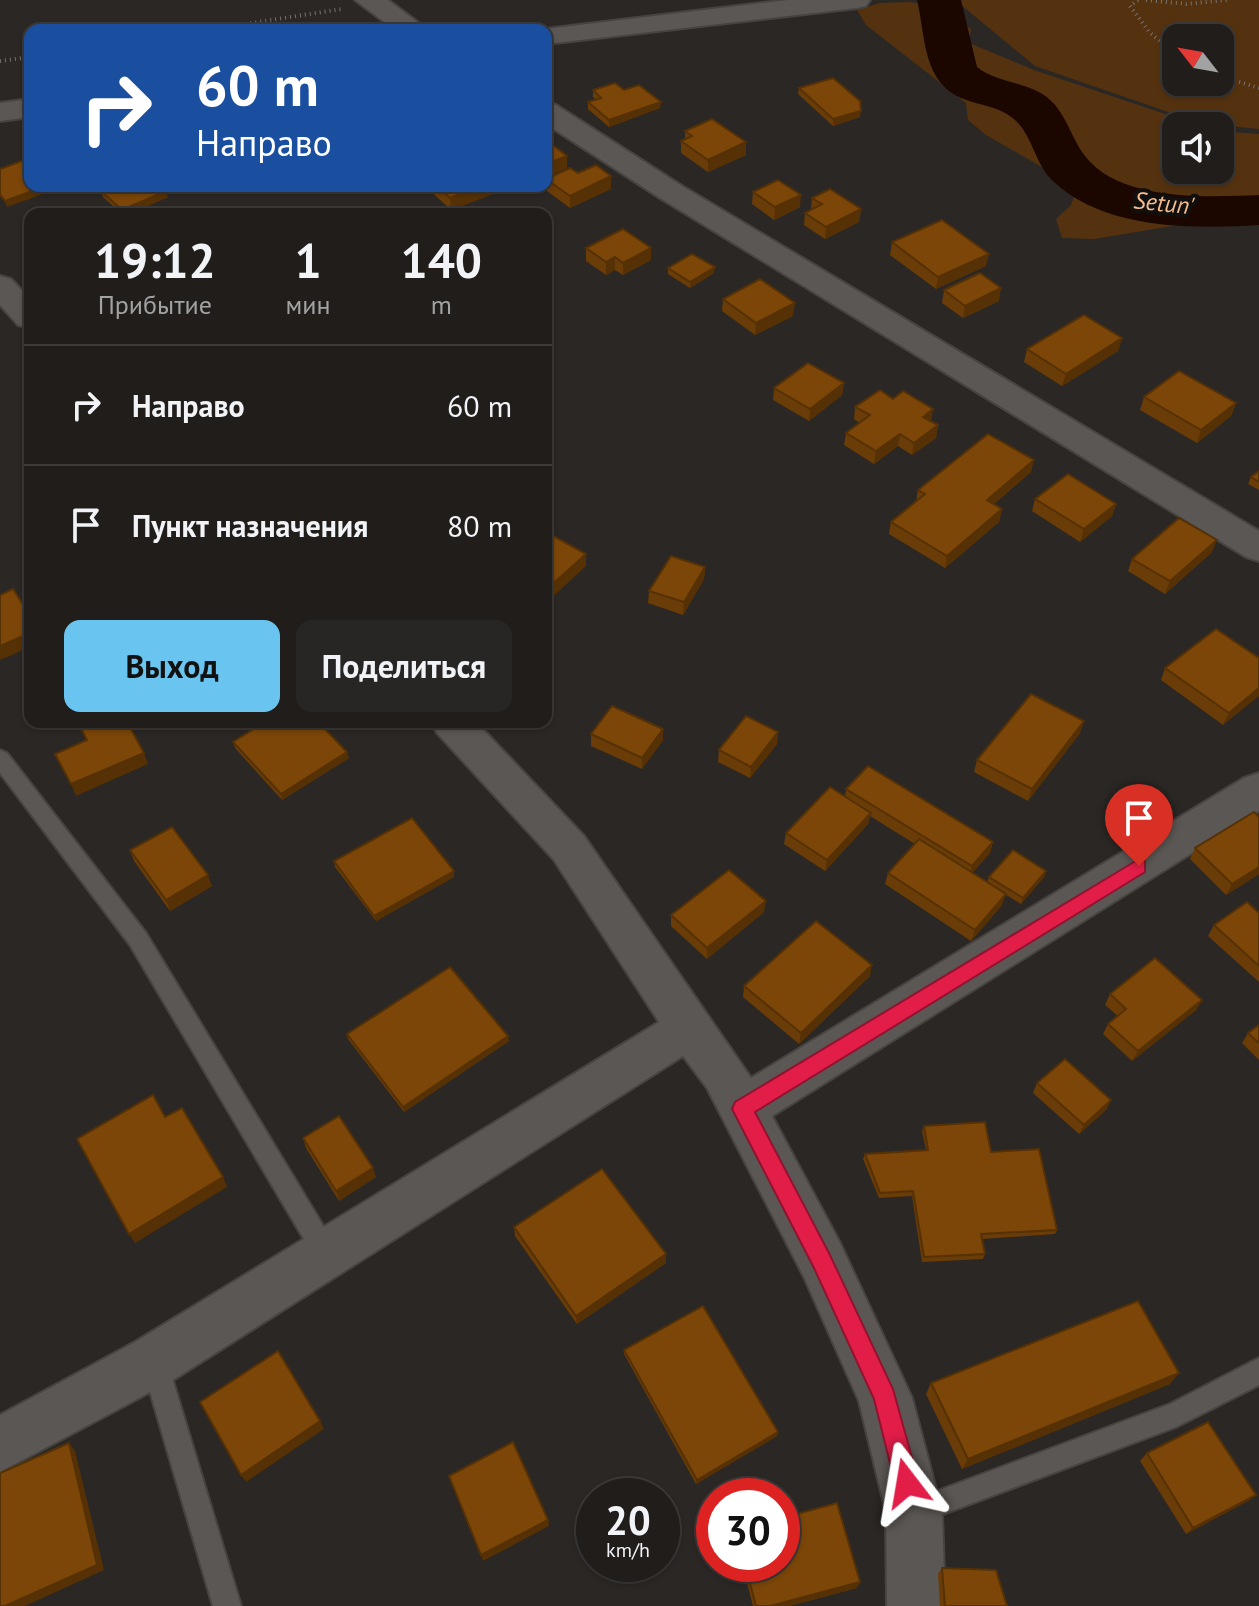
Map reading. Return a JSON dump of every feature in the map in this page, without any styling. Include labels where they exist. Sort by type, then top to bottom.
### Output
[{"type":"street","points":[[552,35],[857,0]]},
{"type":"street","points":[[372,2],[405,24]]},
{"type":"street","points":[[0,112],[24,109]]},
{"type":"street","points":[[552,115],[671,192],[1259,548]]},
{"type":"street","points":[[0,286],[24,312]]},
{"type":"street","points":[[458,728],[482,750],[569,848],[689,1028],[724,1073],[822,1260],[885,1398],[914,1512],[916,1606]]},
{"type":"street","points":[[742,1109],[1042,927],[1259,790]]},
{"type":"street","points":[[0,1445],[154,1361],[689,1028]]},
{"type":"lane","points":[[0,758],[138,939],[327,1255]]},
{"type":"lane","points":[[154,1361],[227,1606]]},
{"type":"lane","points":[[914,1512],[1176,1414],[1259,1371]]},
{"type":"path","points":[[1134,0],[1130,6],[1137,18],[1162,44]]},
{"type":"path","points":[[1146,0],[1186,4],[1227,0]]},
{"type":"path","points":[[242,24],[372,2]]},
{"type":"path","points":[[0,61],[24,58]]},
{"type":"path","points":[[1234,80],[1259,88]]},
{"type":"shaded area","points":[[955,0],[1259,0],[1259,129],[1234,127],[1234,112],[1168,112],[1035,66]]},
{"type":"shaded area","points":[[880,3],[935,5],[971,29],[969,43],[1034,70],[1162,113],[1162,184],[1234,184],[1234,132],[1259,134],[1259,223],[1209,220],[1094,239],[1062,238],[1056,219],[1071,205],[1077,187],[986,135],[968,120],[966,103],[866,25],[857,10]]},
{"type":"building","points":[[833,78],[860,101],[861,111],[833,119],[799,88]]},
{"type":"building","points":[[615,83],[624,90],[639,85],[661,102],[609,120],[588,102],[601,98],[593,90]]},
{"type":"building","points":[[712,119],[746,142],[708,160],[681,141],[692,136],[685,131]]},
{"type":"building","points":[[552,145],[567,156],[552,162]]},
{"type":"building","points":[[24,160],[24,192],[30,192],[5,201],[0,195],[0,169]]},
{"type":"building","points":[[596,165],[611,176],[570,196],[552,183],[552,176],[570,168],[578,173]]},
{"type":"building","points":[[778,180],[801,195],[775,207],[753,192]]},
{"type":"building","points":[[830,189],[861,209],[826,227],[805,213],[822,204],[812,198]]},
{"type":"building","points":[[102,192],[164,192],[127,208],[120,208]]},
{"type":"building","points":[[444,192],[465,192],[450,198]]},
{"type":"building","points":[[942,220],[989,254],[938,277],[892,242]]},
{"type":"building","points":[[623,229],[651,248],[623,263],[615,257],[606,262],[586,248]]},
{"type":"building","points":[[692,254],[715,267],[690,282],[668,268]]},
{"type":"building","points":[[980,273],[1001,288],[965,306],[944,290]]},
{"type":"building","points":[[760,279],[795,303],[756,323],[723,299]]},
{"type":"building","points":[[1084,315],[1122,338],[1066,374],[1027,349]]},
{"type":"building","points":[[808,363],[844,383],[810,409],[774,388]]},
{"type":"building","points":[[1179,371],[1236,403],[1201,430],[1144,397]]},
{"type":"building","points":[[880,390],[893,399],[903,391],[933,409],[923,417],[938,425],[914,443],[900,434],[876,451],[846,433],[870,415],[855,407]]},
{"type":"building","points":[[988,434],[1034,460],[987,500],[1002,509],[947,556],[891,522],[925,494],[918,490]]},
{"type":"building","points":[[1259,471],[1259,482],[1251,477]]},
{"type":"building","points":[[1068,474],[1116,504],[1084,529],[1035,499]]},
{"type":"building","points":[[1179,518],[1217,540],[1170,581],[1132,559]]},
{"type":"building","points":[[552,535],[586,554],[552,585]]},
{"type":"building","points":[[671,556],[705,567],[684,602],[649,591]]},
{"type":"building","points":[[13,589],[24,606],[24,636],[0,646],[0,595]]},
{"type":"building","points":[[1216,629],[1259,658],[1259,688],[1229,713],[1165,668]]},
{"type":"building","points":[[1031,694],[1084,721],[1032,789],[977,760]]},
{"type":"building","points":[[612,706],[663,729],[642,758],[591,734]]},
{"type":"building","points":[[746,716],[778,732],[751,767],[719,750]]},
{"type":"building","points":[[81,728],[130,728],[144,753],[71,784],[55,754],[87,740]]},
{"type":"building","points":[[255,728],[324,728],[347,752],[281,794],[233,742]]},
{"type":"building","points":[[868,766],[993,842],[972,866],[846,789]]},
{"type":"building","points":[[830,787],[871,813],[827,860],[786,833]]},
{"type":"building","points":[[1254,812],[1259,817],[1259,867],[1232,884],[1195,848]]},
{"type":"building","points":[[412,818],[454,871],[374,916],[334,861]]},
{"type":"building","points":[[172,827],[208,875],[166,900],[130,850]]},
{"type":"building","points":[[919,839],[1006,894],[975,930],[888,873]]},
{"type":"building","points":[[1013,850],[1046,871],[1023,898],[989,877]]},
{"type":"building","points":[[729,870],[766,901],[707,948],[671,915]]},
{"type":"building","points":[[1247,902],[1259,913],[1259,966],[1214,925]]},
{"type":"building","points":[[816,921],[872,965],[801,1033],[744,986]]},
{"type":"building","points":[[1155,958],[1202,1000],[1138,1051],[1108,1024],[1126,1009],[1110,994]]},
{"type":"building","points":[[450,967],[508,1036],[403,1107],[347,1034]]},
{"type":"building","points":[[1259,1025],[1259,1043],[1248,1033]]},
{"type":"building","points":[[1065,1059],[1111,1100],[1084,1125],[1037,1083]]},
{"type":"building","points":[[153,1095],[165,1117],[182,1108],[223,1177],[129,1234],[77,1139]]},
{"type":"building","points":[[339,1116],[373,1168],[336,1191],[303,1138]]},
{"type":"building","points":[[985,1122],[991,1152],[1039,1149],[1057,1230],[981,1234],[985,1254],[924,1257],[913,1191],[880,1193],[865,1154],[928,1150],[924,1126]]},
{"type":"building","points":[[602,1169],[666,1254],[576,1316],[514,1227]]},
{"type":"building","points":[[1138,1301],[1179,1373],[968,1459],[931,1383]]},
{"type":"building","points":[[703,1306],[778,1432],[696,1478],[624,1350]]},
{"type":"building","points":[[278,1351],[320,1421],[241,1475],[200,1402]]},
{"type":"building","points":[[1208,1422],[1256,1495],[1193,1528],[1147,1453]]},
{"type":"building","points":[[513,1442],[548,1520],[481,1555],[449,1476]]},
{"type":"building","points":[[69,1443],[97,1565],[0,1606],[0,1473]]},
{"type":"building","points":[[837,1503],[860,1582],[770,1606],[756,1606],[750,1582],[800,1582],[800,1513]]},
{"type":"building","points":[[942,1568],[996,1570],[1007,1606],[945,1606]]},
{"type":"waterway","name":"Setun'","points":[[939,0],[948,51],[960,77],[980,89],[1016,99],[1036,113],[1065,165],[1090,185],[1112,196],[1160,208],[1211,212],[1259,210]]},
{"type":"route","points":[[907,1483],[885,1398],[822,1260],[742,1109],[1139,866]]}]
